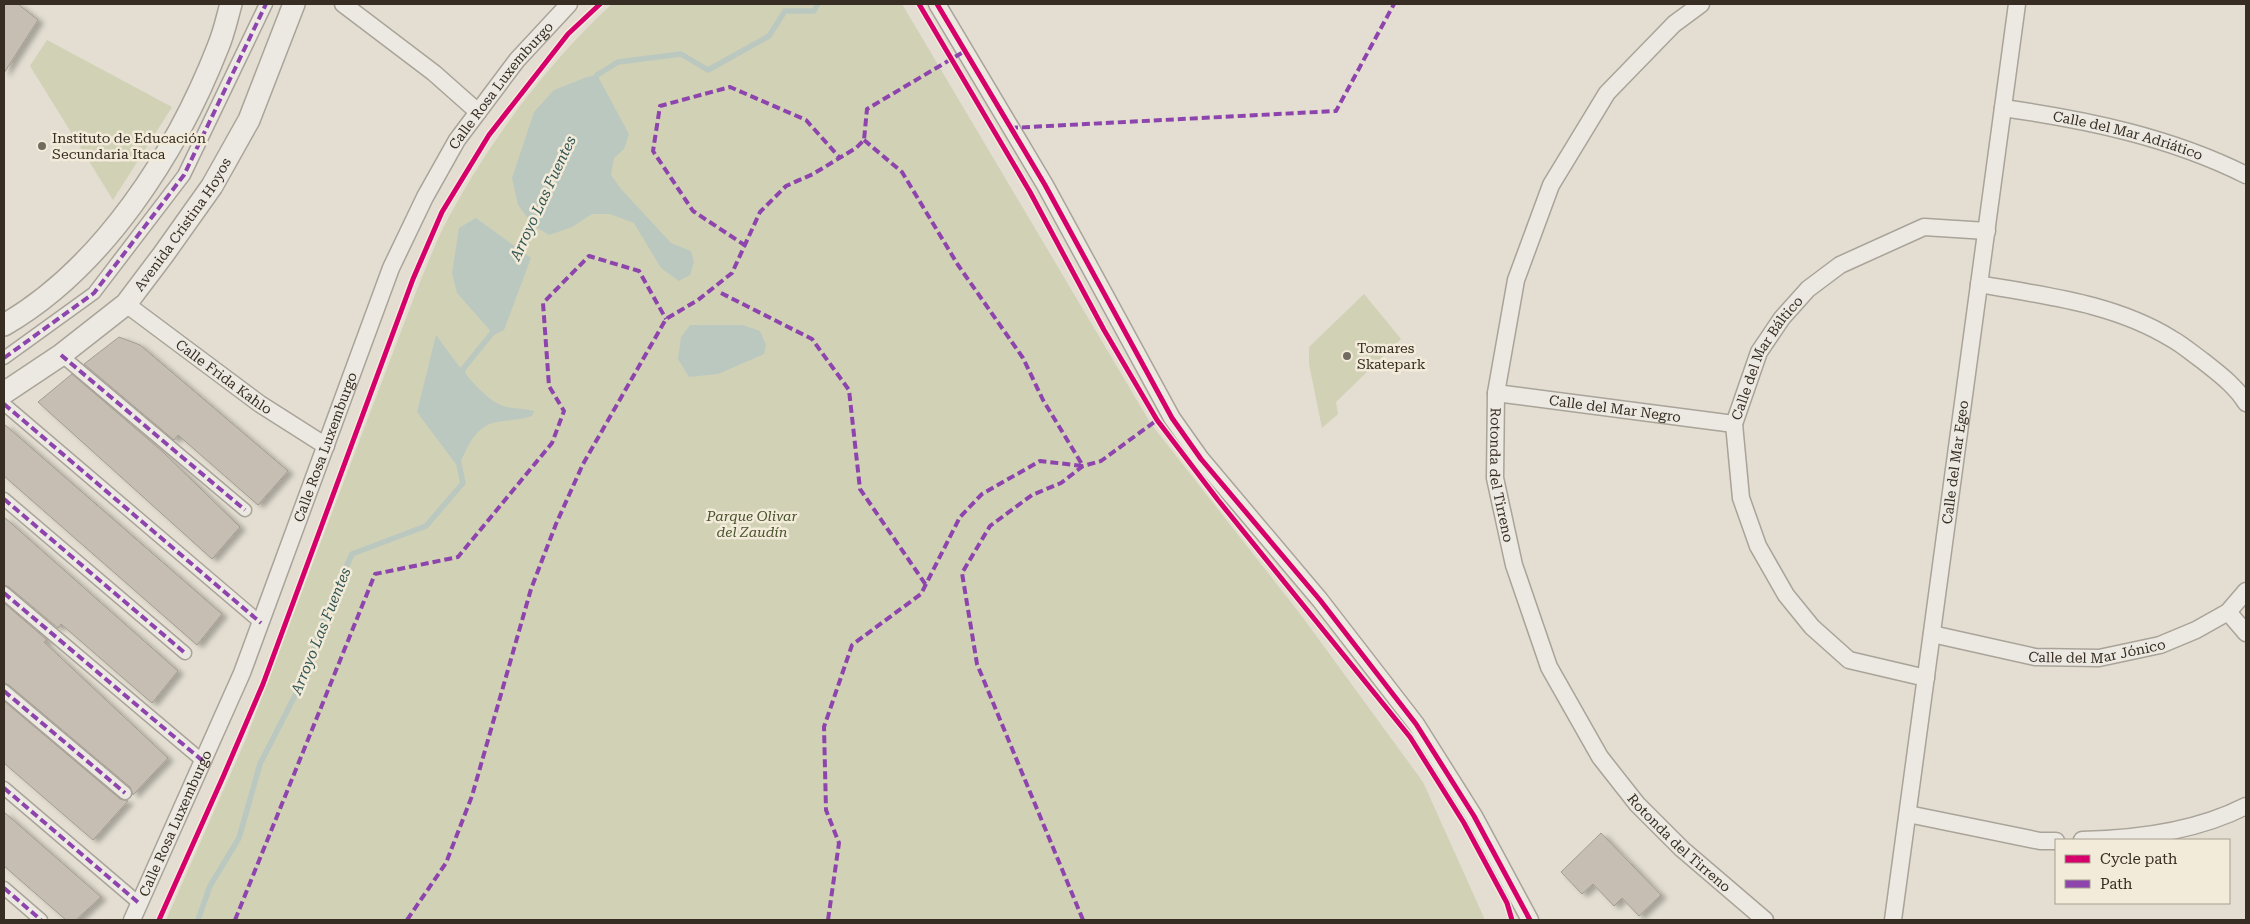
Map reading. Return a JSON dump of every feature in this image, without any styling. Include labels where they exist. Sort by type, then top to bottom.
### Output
[{"type":"street","points":[[4,325],[27,311],[83,264],[158,168],[194,102],[219,46],[231,4]]},
{"type":"street","points":[[4,358],[94,293],[184,175],[266,4]]},
{"type":"street","name":"Avenida Cristina Hoyos","points":[[4,393],[61,355],[126,304],[217,178],[249,120],[294,4]]},
{"type":"street","points":[[343,4],[434,73],[478,112]]},
{"type":"street","name":"Calle Rosa Luxemburgo","points":[[132,920],[242,673],[392,268],[425,197],[457,140],[517,60],[569,4]]},
{"type":"street","points":[[937,4],[1045,186],[1172,418],[1201,459],[1320,600],[1416,724],[1474,816],[1530,920]]},
{"type":"street","name":"Rotonda del Tirreno","points":[[1701,4],[1674,24],[1607,93],[1551,185],[1516,280],[1496,393],[1495,478],[1514,565],[1549,666],[1600,756],[1637,804],[1682,849],[1765,920]]},
{"type":"street","name":"Calle del Mar Egeo","points":[[1893,920],[2017,4]]},
{"type":"street","name":"Calle del Mar Adriático","points":[[2003,108],[2065,117],[2172,143],[2220,162],[2246,175]]},
{"type":"street","name":"Calle del Mar Báltico","points":[[1926,678],[1848,660],[1812,627],[1786,595],[1758,546],[1741,498],[1734,424],[1759,352],[1782,318],[1808,289],[1840,265],[1924,227],[1986,231]]},
{"type":"street","points":[[1979,284],[2090,304],[2136,321],[2172,339],[2244,395]]},
{"type":"street","name":"Calle Frida Kahlo","points":[[126,304],[260,404],[326,446]]},
{"type":"street","points":[[61,355],[245,510]]},
{"type":"street","name":"Calle del Mar Negro","points":[[1496,393],[1734,424]]},
{"type":"street","points":[[4,404],[261,623]]},
{"type":"street","points":[[4,499],[185,653]]},
{"type":"street","name":"Calle del Mar Jónico","points":[[1932,634],[2035,657],[2099,658],[2160,645],[2196,630],[2228,612],[2246,591]]},
{"type":"street","points":[[4,593],[204,762]]},
{"type":"street","points":[[2228,612],[2246,633]]},
{"type":"street","points":[[4,690],[125,793]]},
{"type":"street","points":[[4,788],[140,904]]},
{"type":"street","points":[[2096,839],[2136,836],[2189,827],[2232,813],[2246,806]]},
{"type":"street","points":[[1908,814],[2040,841],[2055,841]]},
{"type":"street","points":[[4,888],[40,920]]},
{"type":"green space","name":"Parque Olivar del Zaudín","points":[[612,4],[902,4],[1151,424],[1301,615],[1423,782],[1485,920],[166,920],[246,739],[416,292],[441,232],[476,171],[517,110],[562,54]]},
{"type":"green space","points":[[47,40],[172,107],[113,200],[30,66]]},
{"type":"green space","name":"Tomares Skatepark","points":[[1364,294],[1401,339],[1336,402],[1338,414],[1322,428],[1309,364],[1309,347]]},
{"type":"water","points":[[597,75],[629,134],[624,149],[614,158],[611,175],[621,189],[671,243],[691,251],[694,262],[690,275],[679,281],[661,268],[634,223],[610,214],[592,214],[572,227],[549,235],[534,226],[518,205],[512,178],[534,112],[554,90]]},
{"type":"water","points":[[476,218],[531,258],[504,330],[494,335],[457,293],[452,273],[459,228]]},
{"type":"water","points":[[690,325],[743,325],[760,331],[766,345],[764,354],[718,374],[689,377],[678,359],[681,337]]},
{"type":"water","points":[[436,335],[466,375],[494,401],[511,408],[534,411],[532,416],[497,422],[482,428],[472,439],[458,467],[417,412]]},
{"type":"building","points":[[4,4],[18,4],[38,20],[4,73]]},
{"type":"building","points":[[119,337],[140,345],[288,471],[258,505],[178,435],[174,440],[84,364]]},
{"type":"building","points":[[72,374],[163,452],[240,527],[212,559],[38,402]]},
{"type":"building","points":[[4,424],[222,614],[197,645],[4,476]]},
{"type":"building","points":[[4,517],[178,671],[152,703],[61,624],[58,628],[9,587],[4,585]]},
{"type":"building","points":[[4,603],[47,640],[44,642],[168,758],[133,795],[130,787],[9,685],[4,683]]},
{"type":"building","points":[[4,701],[120,799],[128,801],[93,840],[4,763]]},
{"type":"building","points":[[4,812],[101,897],[76,920],[66,920],[4,866]]},
{"type":"building","points":[[1601,833],[1661,895],[1639,916],[1622,898],[1614,906],[1593,884],[1582,894],[1561,872]]},
{"type":"waterway","name":"Arroyo Las Fuentes","points":[[595,80],[597,75],[618,62],[681,54],[708,70],[769,36],[785,11],[814,11],[818,4]]},
{"type":"waterway","name":"Arroyo Las Fuentes","points":[[515,255],[517,248],[536,220]]},
{"type":"waterway","name":"Arroyo Las Fuentes","points":[[462,376],[463,369],[492,333],[494,326]]},
{"type":"waterway","name":"Arroyo Las Fuentes","points":[[198,920],[210,886],[239,838],[260,764],[305,676],[326,611],[352,554],[426,526],[463,483],[458,460]]},
{"type":"marked path","points":[[4,358],[94,293],[184,175],[266,4]]},
{"type":"marked path","points":[[1010,128],[1336,111],[1394,4]]},
{"type":"marked path","points":[[407,920],[446,863],[472,796],[531,589],[556,524],[583,464],[666,319],[698,300],[732,273],[760,212],[786,186],[813,174],[856,148],[864,140],[867,109],[965,51]]},
{"type":"marked path","points":[[746,246],[693,211],[653,151],[660,106],[730,87],[806,120],[840,158]]},
{"type":"marked path","points":[[864,140],[902,172],[958,265],[1023,358],[1043,400],[1083,466]]},
{"type":"marked path","points":[[235,920],[375,574],[458,557],[552,443],[564,411],[549,386],[543,303],[589,256],[639,271],[666,319]]},
{"type":"marked path","points":[[721,293],[812,339],[849,390],[860,489],[926,585]]},
{"type":"marked path","points":[[61,355],[245,510]]},
{"type":"marked path","points":[[4,404],[261,623]]},
{"type":"marked path","points":[[1083,920],[977,664],[962,573],[990,526],[1032,495],[1061,483],[1083,466],[1101,461],[1157,420]]},
{"type":"marked path","points":[[828,920],[839,843],[826,810],[824,727],[852,645],[921,594],[960,517],[982,494],[1040,461],[1083,466]]},
{"type":"marked path","points":[[4,499],[185,653]]},
{"type":"marked path","points":[[4,593],[204,762]]},
{"type":"marked path","points":[[4,691],[125,793]]},
{"type":"marked path","points":[[4,788],[140,904]]},
{"type":"marked path","points":[[4,888],[41,920]]},
{"type":"cycle path","points":[[159,920],[263,684],[413,279],[442,212],[489,135],[568,34],[600,4]]},
{"type":"cycle path","points":[[919,4],[1030,192],[1104,330],[1157,420],[1218,500],[1410,737],[1464,823],[1507,903],[1512,920]]},
{"type":"cycle path","points":[[937,4],[1045,185],[1172,418],[1201,459],[1320,600],[1416,724],[1474,816],[1530,920]]},
{"type":"place","name":"Instituto de Educación Secundaria Itaca","points":[[42,146]]},
{"type":"place","name":"Tomares Skatepark","points":[[1347,356]]}]
